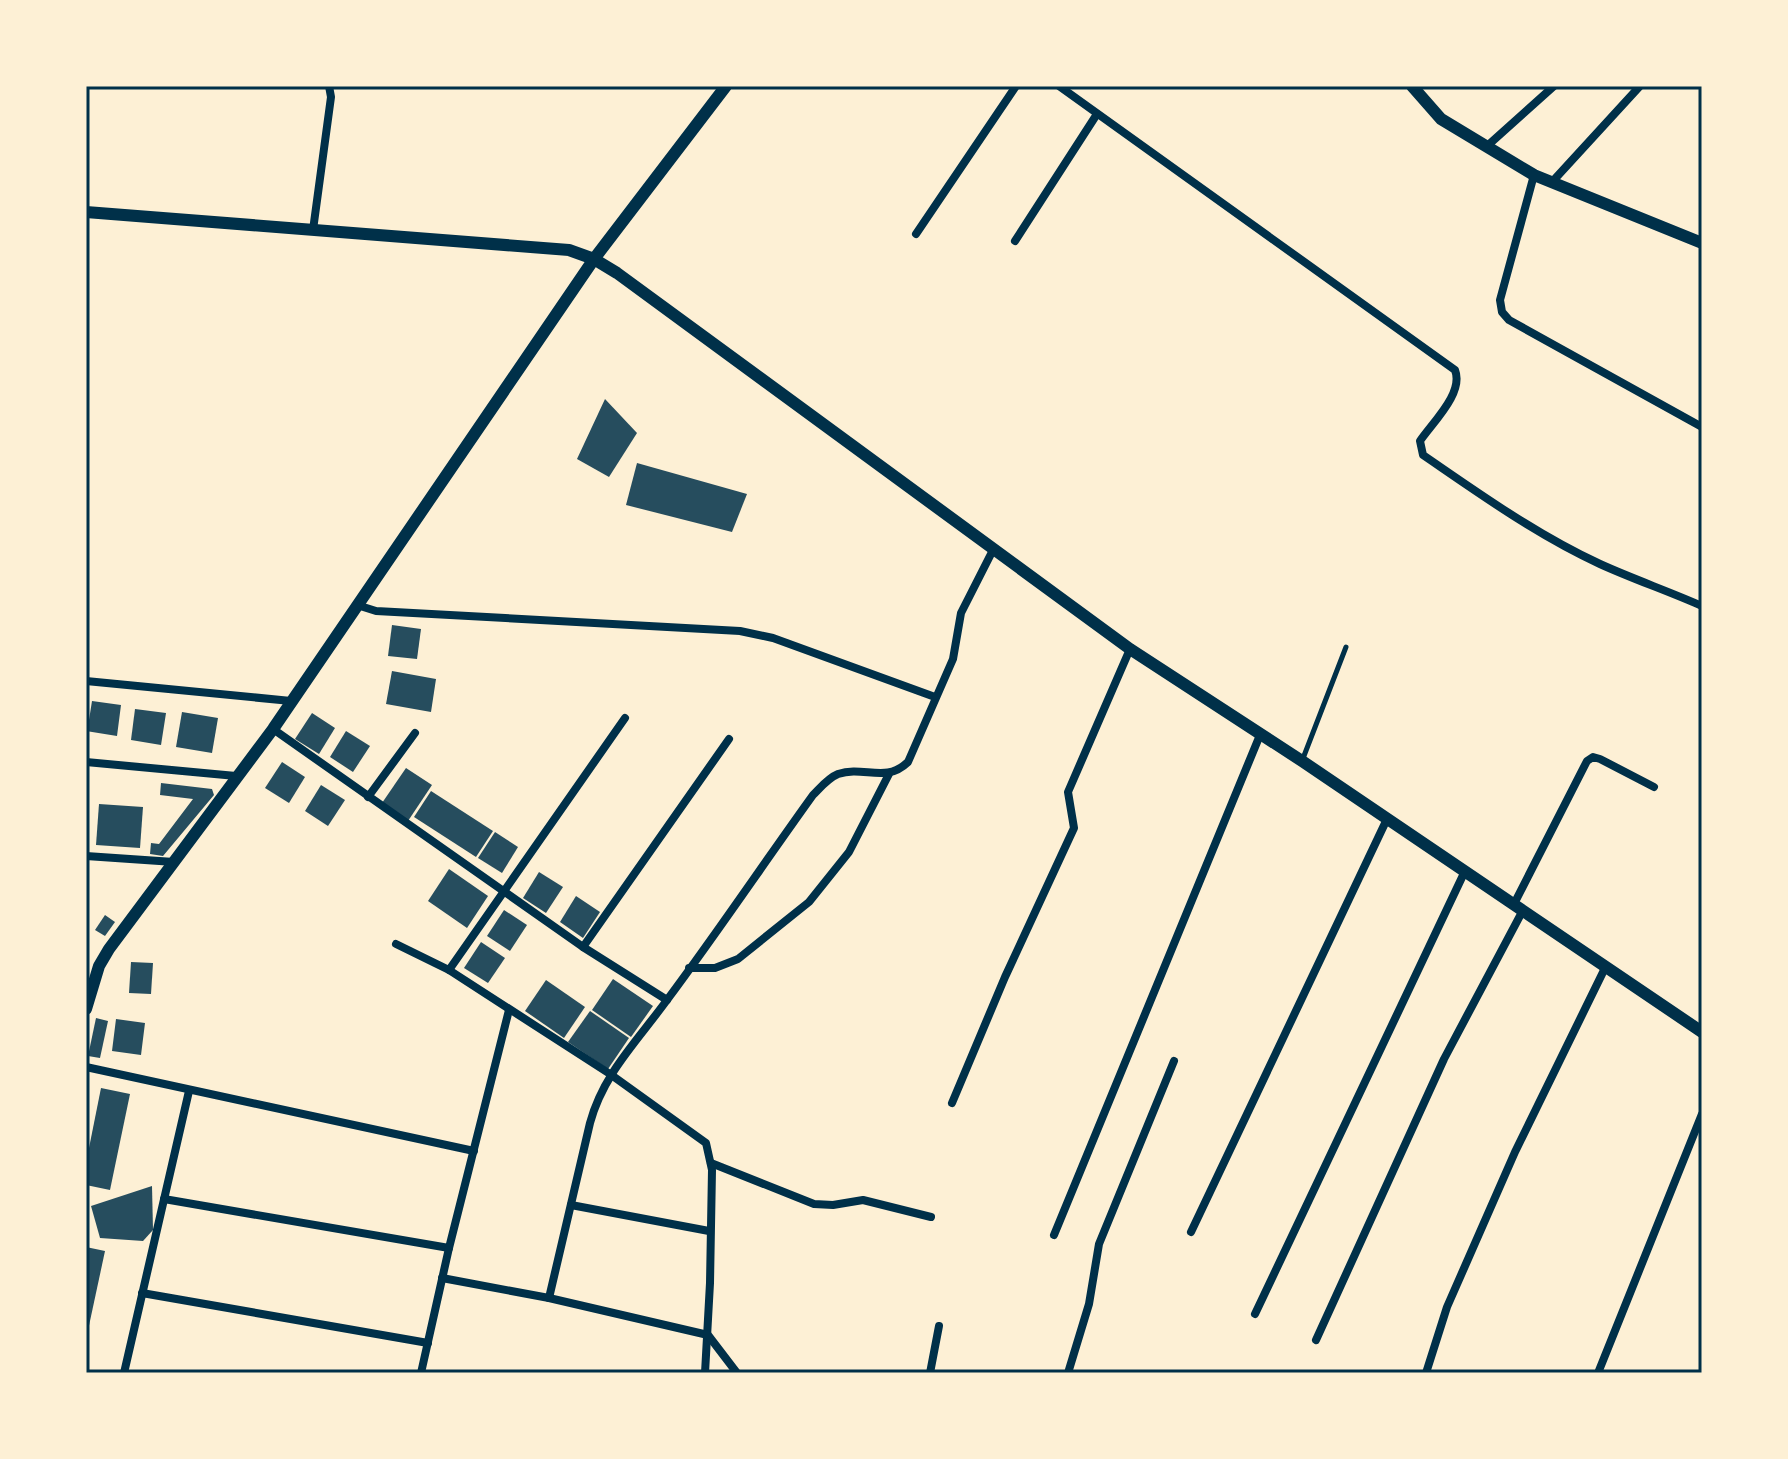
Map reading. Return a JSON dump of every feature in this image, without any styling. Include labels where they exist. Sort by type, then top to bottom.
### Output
[{"type":"street","points":[[313,230],[331,97],[329,86]]},
{"type":"street","points":[[86,1009],[99,966],[109,949],[273,729],[594,259],[726,86]]},
{"type":"street","points":[[916,234],[1016,86]]},
{"type":"street","points":[[1059,86],[1455,370],[1458,378],[1456,389],[1420,441],[1423,455],[1511,515],[1567,547],[1702,606]]},
{"type":"street","points":[[1412,86],[1441,119],[1534,175],[1702,243]]},
{"type":"street","points":[[1486,147],[1554,86]]},
{"type":"street","points":[[1552,182],[1640,86]]},
{"type":"street","points":[[1015,241],[1097,114]]},
{"type":"street","points":[[1534,175],[1500,300],[1502,312],[1509,320],[1702,427]]},
{"type":"street","points":[[86,212],[569,250],[594,259],[1130,649],[1302,761],[1702,1032]]},
{"type":"street","points":[[549,1298],[595,1105],[610,1074],[667,1000],[813,795],[837,775],[889,774],[908,762],[953,659],[961,613],[993,550]]},
{"type":"street","points":[[357,605],[376,611],[740,631],[773,638],[935,697]]},
{"type":"street","points":[[952,1103],[1005,977],[1074,828],[1068,792],[1130,649]]},
{"type":"street","points":[[86,681],[291,701]]},
{"type":"street","points":[[449,970],[625,718]]},
{"type":"street","points":[[273,729],[583,947],[667,1000]]},
{"type":"street","points":[[368,797],[415,733]]},
{"type":"street","points":[[1054,1235],[1260,735]]},
{"type":"street","points":[[583,947],[729,739]]},
{"type":"street","points":[[1316,1340],[1444,1059],[1587,761],[1593,757],[1600,759],[1654,787]]},
{"type":"street","points":[[86,762],[236,776]]},
{"type":"street","points":[[689,968],[715,968],[738,959],[809,902],[849,852],[889,774]]},
{"type":"street","points":[[1191,1232],[1387,819]]},
{"type":"street","points":[[86,856],[174,862]]},
{"type":"street","points":[[1255,1314],[1465,871]]},
{"type":"street","points":[[396,944],[449,970],[610,1074],[706,1143],[711,1163],[705,1373]]},
{"type":"street","points":[[1426,1373],[1447,1307],[1515,1152],[1606,966]]},
{"type":"street","points":[[421,1373],[509,1010]]},
{"type":"street","points":[[1068,1373],[1089,1304],[1099,1244],[1174,1061]]},
{"type":"street","points":[[86,1067],[474,1151]]},
{"type":"street","points":[[124,1373],[189,1091]]},
{"type":"street","points":[[1598,1373],[1702,1114]]},
{"type":"street","points":[[711,1163],[814,1204],[833,1205],[863,1200],[931,1217]]},
{"type":"street","points":[[164,1199],[449,1248]]},
{"type":"street","points":[[571,1205],[709,1231]]},
{"type":"street","points":[[442,1278],[549,1298],[708,1335],[737,1373]]},
{"type":"street","points":[[142,1293],[428,1343]]},
{"type":"street","points":[[930,1373],[939,1326]]},
{"type":"lane","points":[[1302,761],[1346,647]]},
{"type":"building","points":[[605,399],[637,433],[609,477],[577,459]]},
{"type":"building","points":[[637,463],[747,494],[732,532],[626,505]]},
{"type":"building","points":[[392,625],[421,629],[417,659],[388,656]]},
{"type":"building","points":[[392,671],[436,679],[431,712],[386,704]]},
{"type":"building","points":[[92,701],[121,705],[117,736],[86,731]]},
{"type":"building","points":[[135,709],[166,713],[161,745],[131,740]]},
{"type":"building","points":[[182,712],[218,718],[212,753],[176,747]]},
{"type":"building","points":[[312,713],[335,728],[319,754],[295,739]]},
{"type":"building","points":[[346,731],[370,746],[353,772],[330,757]]},
{"type":"building","points":[[282,762],[305,777],[289,803],[265,788]]},
{"type":"building","points":[[406,768],[432,785],[408,821],[382,803]]},
{"type":"building","points":[[161,783],[212,789],[214,795],[163,856],[150,854],[151,843],[159,844],[193,799],[160,795]]},
{"type":"building","points":[[321,785],[345,800],[328,826],[305,811]]},
{"type":"building","points":[[431,791],[493,831],[476,857],[414,817]]},
{"type":"building","points":[[99,804],[143,807],[140,848],[96,845]]},
{"type":"building","points":[[495,832],[518,847],[502,873],[478,858]]},
{"type":"building","points":[[449,869],[488,896],[467,928],[428,901]]},
{"type":"building","points":[[539,872],[563,887],[546,913],[523,898]]},
{"type":"building","points":[[576,896],[600,912],[583,938],[560,922]]},
{"type":"building","points":[[504,910],[527,925],[510,951],[487,936]]},
{"type":"building","points":[[105,915],[115,922],[105,936],[95,930]]},
{"type":"building","points":[[481,942],[505,958],[488,983],[464,968]]},
{"type":"building","points":[[131,962],[153,963],[151,994],[129,993]]},
{"type":"building","points":[[613,979],[653,1006],[631,1037],[592,1010]]},
{"type":"building","points":[[546,980],[585,1007],[564,1038],[525,1011]]},
{"type":"building","points":[[590,1011],[629,1038],[608,1069],[568,1042]]},
{"type":"building","points":[[96,1018],[108,1021],[100,1058],[88,1056]]},
{"type":"building","points":[[116,1019],[145,1023],[141,1055],[112,1051]]},
{"type":"building","points":[[101,1088],[130,1094],[110,1190],[86,1185],[86,1163]]},
{"type":"building","points":[[152,1186],[153,1230],[143,1241],[100,1238],[91,1206]]},
{"type":"building","points":[[86,1247],[105,1251],[87,1335],[86,1334]]}]
